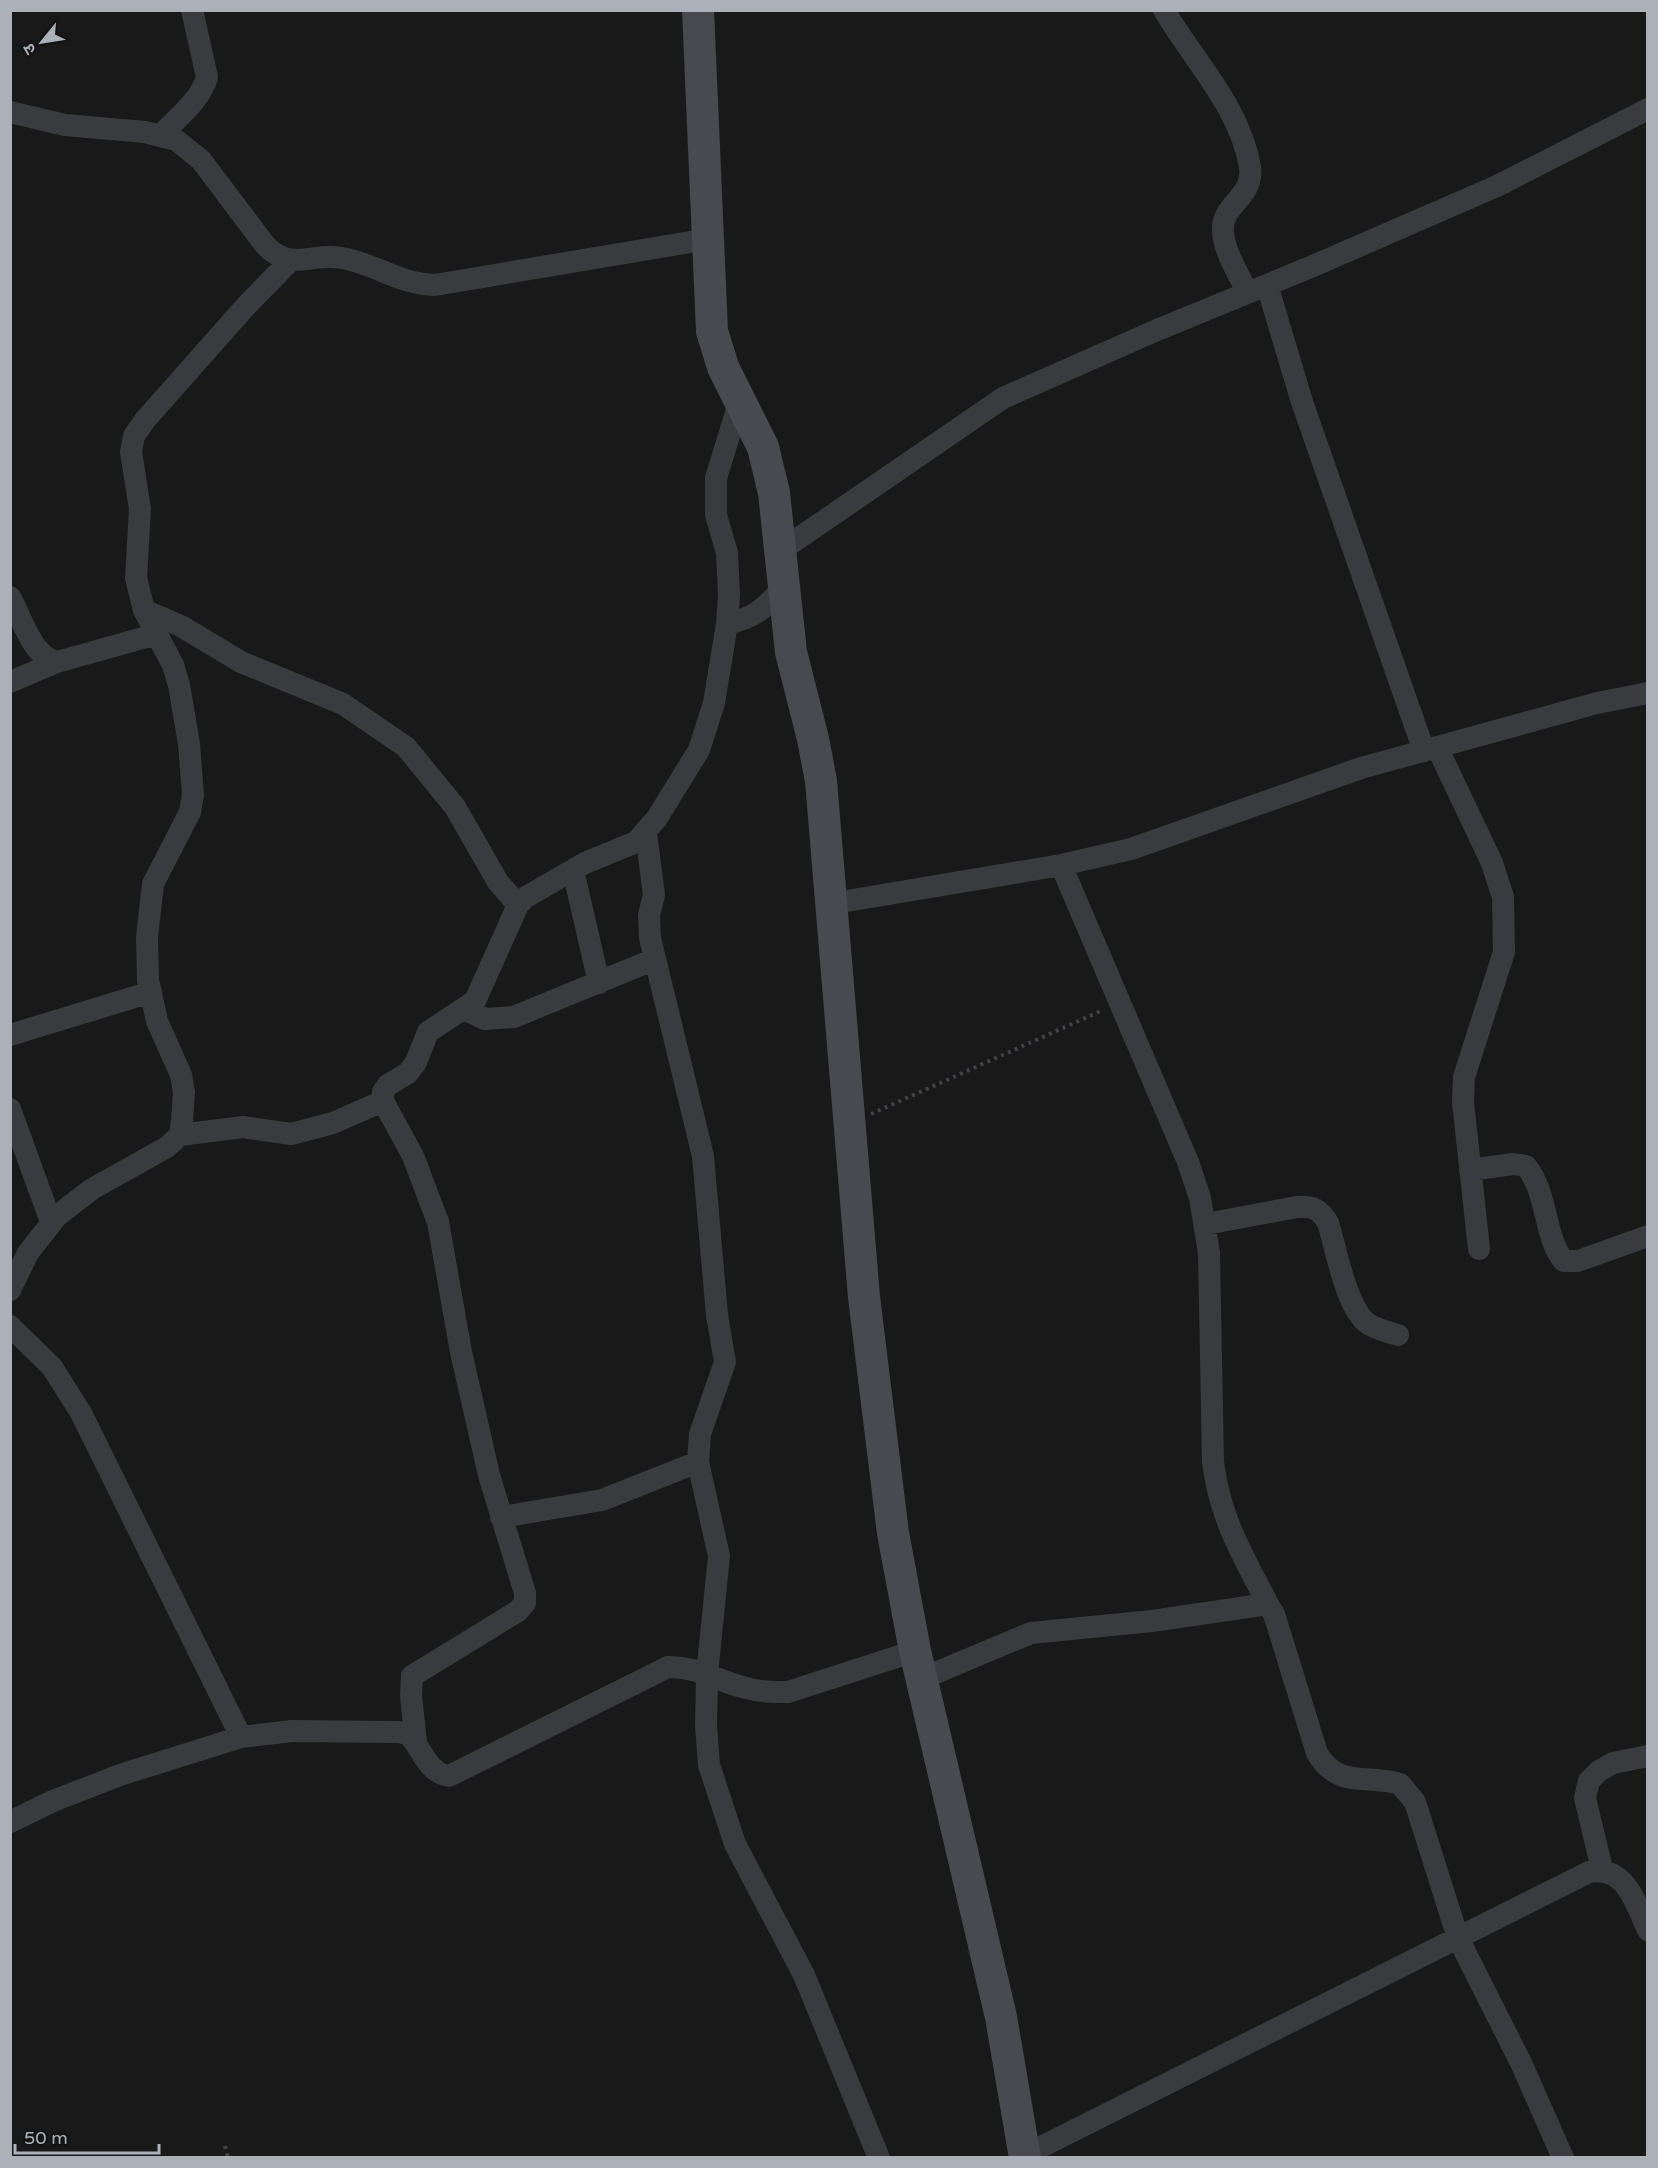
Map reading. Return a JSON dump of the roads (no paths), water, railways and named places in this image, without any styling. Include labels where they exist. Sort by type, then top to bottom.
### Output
[{"type":"street","points":[[161,135],[196,99],[207,77],[192,10]]},
{"type":"street","points":[[698,10],[712,331],[723,367],[764,447],[770,471],[779,520],[783,588],[794,670],[813,739],[821,781],[829,904],[851,1123],[864,1297],[882,1455],[918,1665],[1001,2017],[1025,2156],[1589,1872],[1602,1869],[1617,1876],[1630,1891],[1647,1930]]},
{"type":"street","points":[[1164,10],[1217,89],[1240,135],[1250,169],[1246,191],[1225,217],[1223,226],[1226,243],[1257,289],[1302,402],[1431,749],[1499,881],[1505,918],[1502,961],[1464,1077],[1463,1102],[1479,1249]]},
{"type":"street","points":[[780,551],[1003,398],[1497,186],[1647,109]]},
{"type":"street","points":[[10,112],[65,125],[161,135],[176,140],[201,160],[265,245],[276,256],[289,262],[324,256],[345,258],[404,281],[435,285],[708,239]]},
{"type":"street","points":[[180,1135],[184,1092],[181,1075],[158,1021],[151,992],[147,937],[153,884],[187,820],[193,795],[189,744],[173,664],[144,610],[136,578],[140,509],[131,452],[134,436],[246,306],[289,262]]},
{"type":"street","points":[[416,1742],[411,1696],[412,1676],[518,1611],[525,1603],[523,1582],[501,1518],[461,1352],[438,1222],[413,1156],[383,1101],[383,1092],[388,1085],[408,1073],[416,1062],[428,1032],[466,1010],[475,1001],[518,905],[526,897],[573,870],[636,842],[646,833],[699,750],[714,703],[727,624],[727,553],[716,515],[714,496],[722,456],[740,400]]},
{"type":"street","points":[[727,624],[746,620],[756,614],[783,588]]},
{"type":"street","points":[[10,597],[38,650],[46,660],[57,662]]},
{"type":"street","points":[[144,610],[181,626],[241,663],[343,704],[406,747],[455,807],[498,882],[518,905]]},
{"type":"street","points":[[10,682],[57,662],[157,634]]},
{"type":"street","points":[[829,904],[1061,865],[1152,843],[1328,778],[1597,703],[1647,693]]},
{"type":"street","points":[[646,833],[654,895],[649,925],[655,959],[702,1148],[717,1315],[725,1362],[700,1434],[698,1462],[719,1556],[707,1674],[710,1765],[721,1806],[755,1884],[804,1975],[879,2157]]},
{"type":"street","points":[[1061,865],[1188,1162],[1206,1224],[1213,1462],[1216,1485],[1227,1524],[1274,1614],[1317,1753],[1323,1764],[1338,1775],[1392,1781],[1409,1791],[1423,1821],[1458,1938],[1522,2066],[1563,2157]]},
{"type":"street","points":[[573,870],[599,983]]},
{"type":"street","points":[[466,1010],[485,1019],[514,1017],[655,959]]},
{"type":"street","points":[[10,1035],[151,992]]},
{"type":"street","points":[[10,1290],[28,1253],[51,1222],[74,1200],[150,1158],[180,1135],[243,1127],[291,1134],[333,1123],[383,1101]]},
{"type":"street","points":[[10,1109],[51,1222]]},
{"type":"street","points":[[1470,1170],[1514,1164],[1526,1166],[1539,1188],[1556,1246],[1564,1261],[1578,1261],[1647,1236]]},
{"type":"street","points":[[1206,1224],[1312,1206],[1322,1212],[1328,1223],[1359,1314],[1367,1324],[1398,1335]]},
{"type":"street","points":[[12,1331],[52,1367],[81,1413],[241,1737]]},
{"type":"street","points":[[501,1518],[602,1500],[673,1469],[698,1462]]},
{"type":"street","points":[[10,1822],[52,1801],[120,1775],[241,1737],[292,1731],[398,1732],[408,1734],[416,1742],[429,1767],[437,1774],[449,1776],[668,1667],[689,1667],[744,1688],[768,1693],[788,1692],[918,1665],[1038,1632],[1269,1606]]},
{"type":"street","points":[[1602,1869],[1586,1798],[1588,1781],[1613,1763],[1647,1756]]}]
